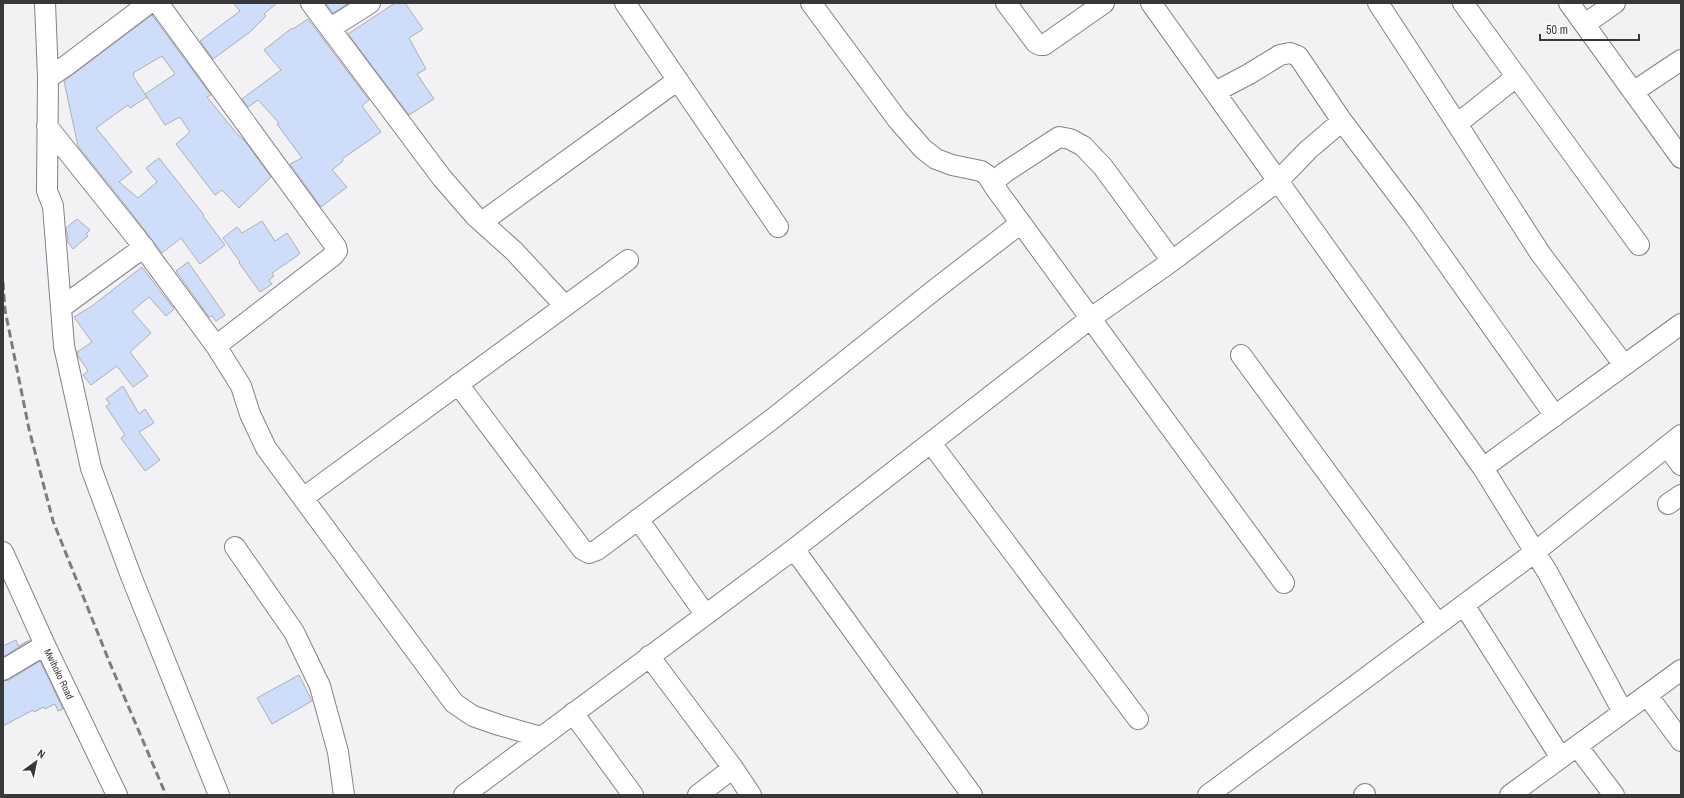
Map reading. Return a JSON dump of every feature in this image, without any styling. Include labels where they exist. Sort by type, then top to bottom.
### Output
[{"type":"street","points":[[45,3],[48,78],[47,191],[53,206],[64,346],[91,468],[131,576],[219,795]]},
{"type":"street","points":[[48,78],[149,3]]},
{"type":"street","points":[[158,3],[336,247],[337,251],[216,346]]},
{"type":"street","points":[[311,3],[442,178],[482,222],[514,251],[565,306]]},
{"type":"street","points":[[331,28],[370,3]]},
{"type":"street","points":[[625,3],[778,227]]},
{"type":"street","points":[[811,3],[897,119],[923,149],[936,159],[981,171],[987,175],[1284,583]]},
{"type":"street","points":[[1006,3],[1036,43],[1040,45],[1044,45],[1104,3]]},
{"type":"street","points":[[1151,3],[1483,468],[1548,573],[1623,712]]},
{"type":"street","points":[[1378,3],[1540,253],[1624,365]]},
{"type":"street","points":[[1569,3],[1681,158]]},
{"type":"street","points":[[1585,24],[1615,3]]},
{"type":"street","points":[[1472,6],[1516,77],[1639,245]]},
{"type":"street","points":[[1215,92],[1280,55],[1290,53],[1298,56],[1342,122],[1412,215],[1554,416]]},
{"type":"street","points":[[1633,92],[1681,60]]},
{"type":"street","points":[[1457,124],[1516,77]]},
{"type":"street","points":[[482,222],[678,80]]},
{"type":"street","points":[[464,795],[794,549],[1091,318],[1172,261],[1278,181],[1308,150],[1342,122]]},
{"type":"street","points":[[47,126],[144,248],[216,346],[241,386],[250,414],[266,448],[454,703],[473,716],[541,737]]},
{"type":"street","points":[[996,189],[996,180],[1004,172],[1059,137],[1070,139],[1082,146],[1103,167],[1172,261]]},
{"type":"street","points":[[458,384],[582,549],[589,553],[597,550],[771,420],[1021,223]]},
{"type":"street","points":[[62,307],[144,248]]},
{"type":"street","points":[[303,498],[628,260]]},
{"type":"street","points":[[1483,468],[1681,324]]},
{"type":"street","points":[[1241,355],[1438,624]]},
{"type":"street","points":[[1208,795],[1535,552],[1674,441],[1681,466]]},
{"type":"street","points":[[931,443],[1138,719]]},
{"type":"street","points":[[638,519],[706,614]]},
{"type":"street","points":[[235,546],[294,632],[320,686],[338,752],[344,795]]},
{"type":"street","points":[[794,549],[972,795]]},
{"type":"street","name":"Mwihoko Road","points":[[3,552],[45,645],[117,795]]},
{"type":"street","points":[[1464,605],[1561,758]]},
{"type":"street","points":[[3,670],[45,645]]},
{"type":"street","points":[[649,656],[733,768],[751,795]]},
{"type":"street","points":[[1519,792],[1561,758],[1681,670]]},
{"type":"street","points":[[1646,695],[1681,741]]},
{"type":"street","points":[[573,713],[633,795]]},
{"type":"street","points":[[1577,746],[1614,795]]},
{"type":"street","points":[[698,795],[733,768]]},
{"type":"building","points":[[233,3],[277,3],[264,14],[266,16],[250,32],[213,59],[200,41],[240,11]]},
{"type":"building","points":[[325,3],[349,3],[333,13]]},
{"type":"building","points":[[395,3],[405,3],[423,29],[409,38],[426,69],[417,74],[434,99],[409,115],[348,34]]},
{"type":"building","points":[[152,15],[211,95],[207,97],[238,135],[244,140],[271,177],[239,208],[222,190],[215,195],[176,144],[190,132],[180,117],[165,125],[147,97],[130,108],[128,105],[96,128],[132,172],[119,182],[138,198],[157,182],[146,168],[159,158],[204,215],[203,216],[225,245],[200,264],[181,238],[162,253],[78,146],[64,81]],"holes":[[[162,56],[175,74],[145,94],[133,76],[133,73]]]},
{"type":"building","points":[[308,19],[369,100],[362,106],[381,132],[342,159],[343,161],[332,170],[347,187],[321,207],[290,164],[302,158],[277,124],[279,123],[258,100],[248,107],[242,99],[281,70],[264,50],[292,28],[293,29]]},
{"type":"building","points":[[77,219],[90,230],[86,234],[88,236],[73,249],[67,241],[66,228]]},
{"type":"building","points":[[262,221],[275,241],[287,233],[300,253],[272,273],[274,276],[269,280],[272,284],[260,292],[223,238],[237,227],[242,233]]},
{"type":"building","points":[[188,262],[225,315],[216,321],[212,316],[209,317],[176,271]]},
{"type":"building","points":[[142,267],[174,309],[166,316],[149,297],[132,311],[151,333],[130,352],[148,376],[133,387],[117,366],[91,385],[83,375],[88,371],[77,352],[92,342],[74,317],[92,306]]},
{"type":"building","points":[[123,386],[139,414],[145,409],[154,423],[139,432],[160,460],[145,471],[121,438],[125,435],[106,406],[110,404],[106,399]]},
{"type":"building","points":[[16,640],[18,646],[30,640],[3,657],[3,646]]},
{"type":"building","points":[[40,661],[63,709],[58,711],[55,704],[34,712],[33,710],[3,726],[3,681],[9,680]]},
{"type":"building","points":[[299,675],[312,701],[272,724],[257,698]]},
{"type":"railway","points":[[3,282],[5,310],[29,429],[53,521],[109,661],[166,795]]}]
